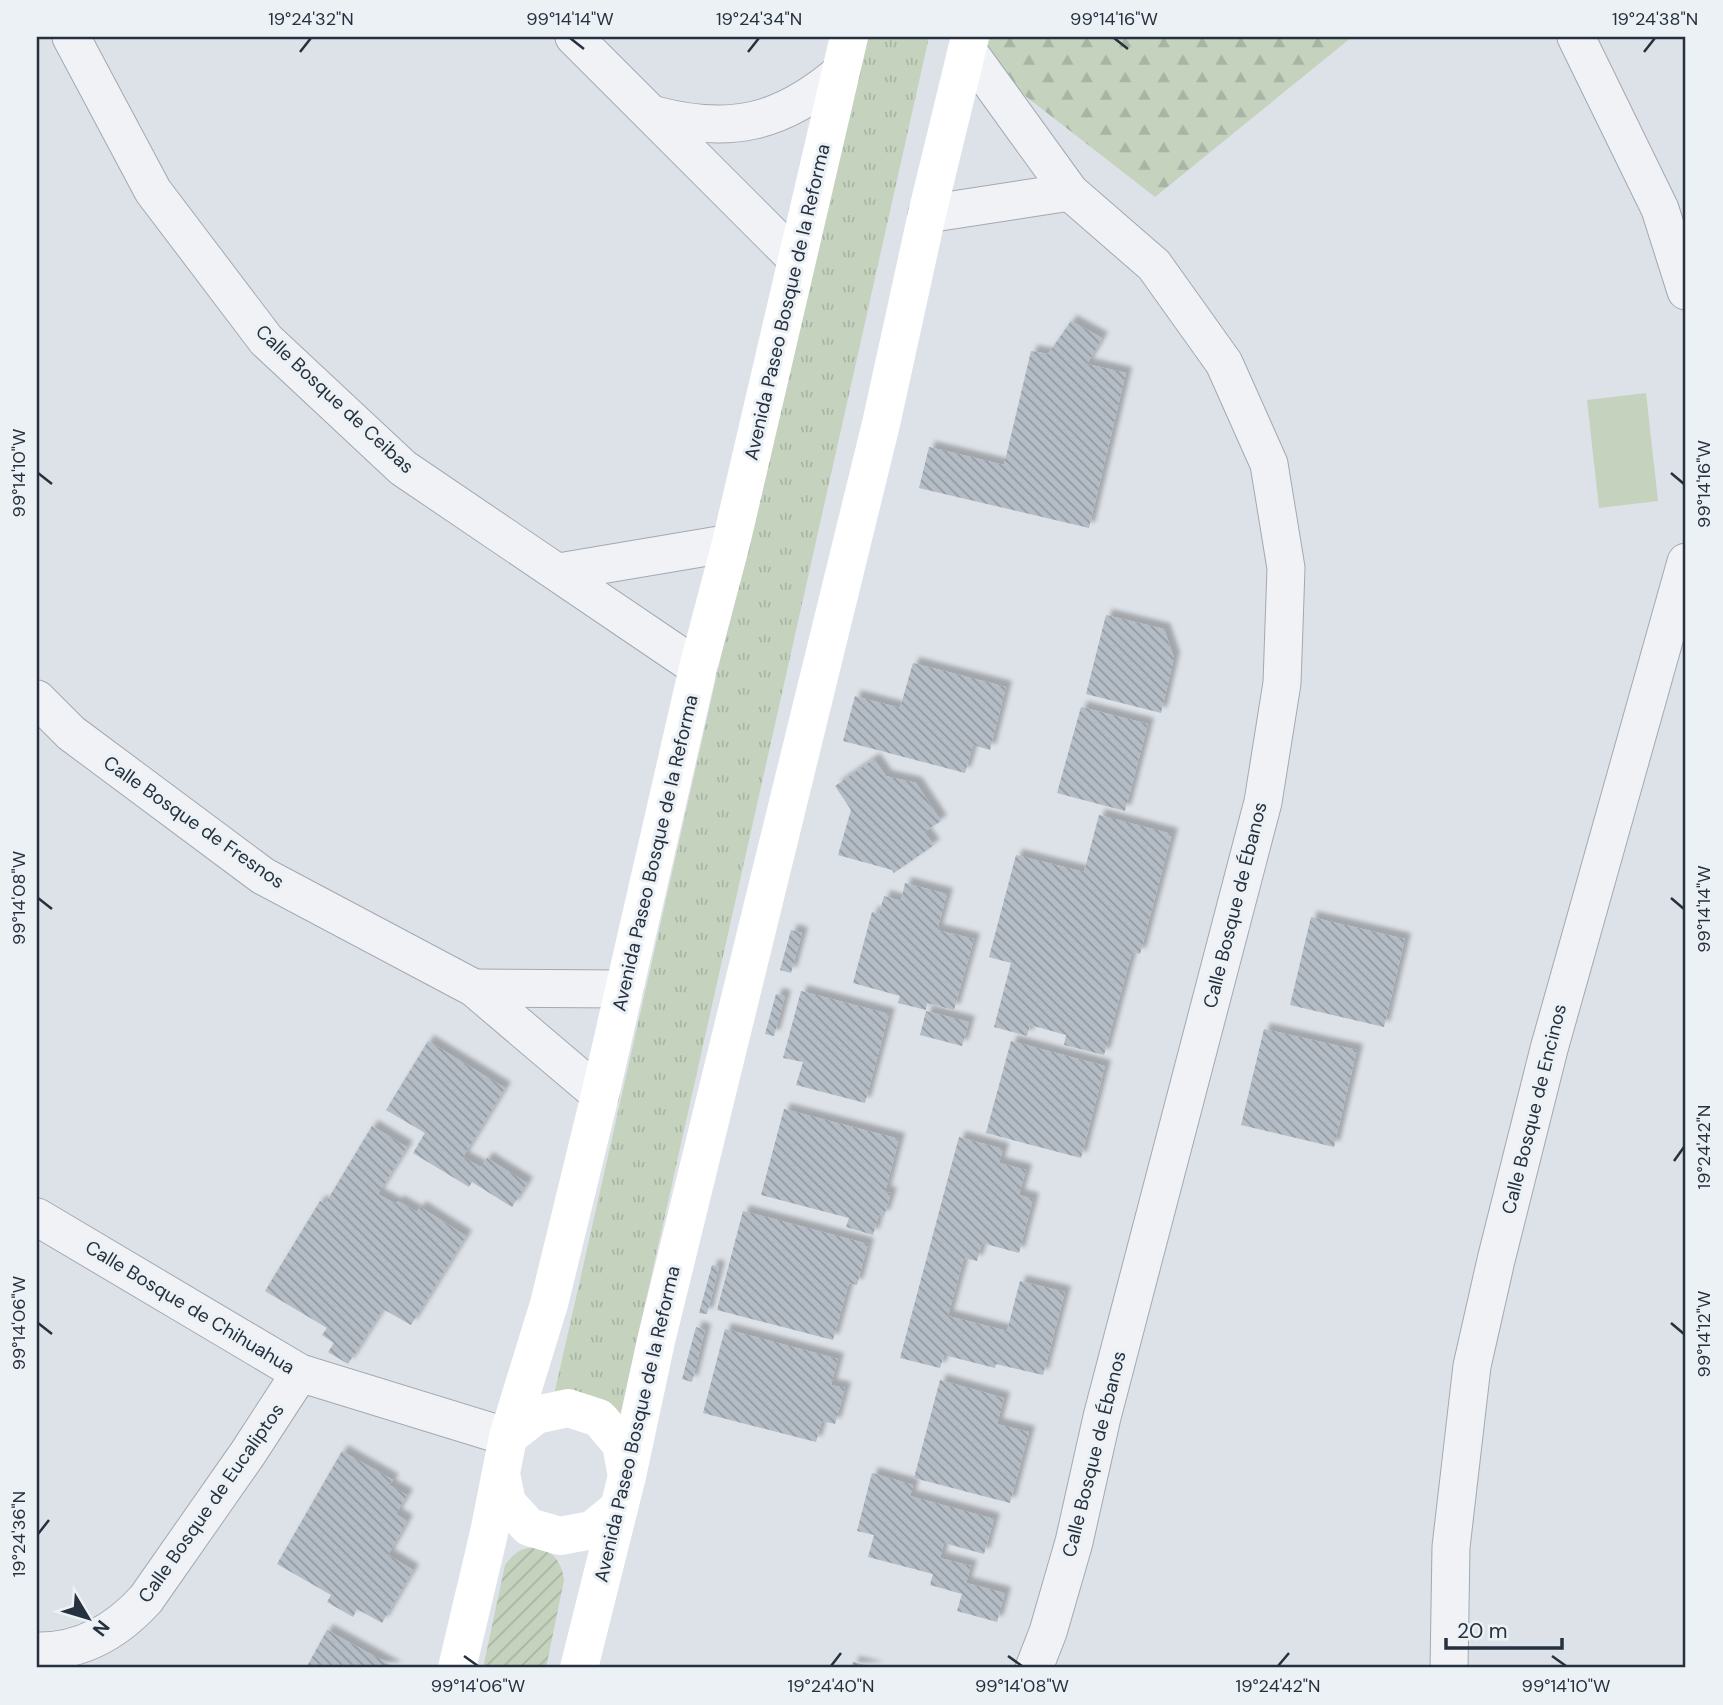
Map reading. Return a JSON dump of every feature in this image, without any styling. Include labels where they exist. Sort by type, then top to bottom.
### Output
[{"type":"main road","name":"Avenida Paseo Bosque de la Reforma","points":[[579,1668],[623,1492],[656,1341],[881,424],[927,214],[969,44]]},
{"type":"main road","name":"Avenida Paseo Bosque de la Reforma","points":[[457,1668],[505,1456],[550,1304],[845,54]]},
{"type":"main road","points":[[568,1408],[599,1419],[621,1444],[623,1492],[592,1530],[560,1536],[529,1527],[507,1503],[505,1456],[536,1415],[568,1408]]},
{"type":"street","name":"Calle Bosque de Ceibas","points":[[71,37],[153,191],[267,340],[403,468],[698,668]]},
{"type":"street","points":[[574,37],[615,81],[655,115],[796,259]]},
{"type":"street","points":[[1576,37],[1660,209],[1686,291]]},
{"type":"street","name":"Calle Bosque de Ébanos","points":[[969,44],[1070,192],[1154,265],[1224,363],[1269,464],[1286,568],[1282,683],[1263,802],[1102,1417],[1074,1542],[1048,1632],[1034,1668]]},
{"type":"street","points":[[655,115],[682,122],[711,125],[767,117],[794,106],[819,91],[845,54]]},
{"type":"street","points":[[927,214],[1070,192]]},
{"type":"street","points":[[559,572],[731,543]]},
{"type":"street","name":"Calle Bosque de Encinos","points":[[1449,1668],[1451,1548],[1472,1366],[1549,1049],[1686,562]]},
{"type":"street","name":"Calle Bosque de Fresnos","points":[[37,699],[71,733],[263,876],[474,988],[600,1095]]},
{"type":"street","name":"Calle Bosque de Fresnos","points":[[474,988],[624,989]]},
{"type":"street","name":"Calle Bosque de Chihuahua","points":[[37,1217],[300,1373],[505,1456]]},
{"type":"street","name":"Calle Bosque de Eucaliptos","points":[[37,1651],[73,1647],[94,1640],[114,1630],[131,1616],[146,1599],[248,1453],[300,1373]]},
{"type":"green space","points":[[861,37],[929,37],[620,1416],[554,1395]]},
{"type":"green space","points":[[980,37],[1352,37],[1155,197],[1006,81]]},
{"type":"green space","points":[[1646,393],[1658,501],[1599,508],[1587,400]]},
{"type":"green space","points":[[533,1547],[546,1551],[555,1558],[561,1567],[564,1580],[546,1668],[483,1668],[505,1565],[517,1553]]},
{"type":"building","points":[[1071,321],[1102,338],[1087,364],[1126,373],[1089,528],[919,488],[929,447],[1004,465],[1031,351],[1048,354]]},
{"type":"building","points":[[1106,615],[1164,629],[1174,658],[1161,713],[1086,694]]},
{"type":"building","points":[[913,663],[1006,687],[990,750],[973,745],[965,773],[843,741],[855,696],[900,708]]},
{"type":"building","points":[[1081,707],[1148,724],[1125,811],[1057,793]]},
{"type":"building","points":[[874,759],[886,776],[916,783],[941,821],[924,832],[934,845],[894,873],[892,870],[838,855],[851,810],[835,786]]},
{"type":"building","points":[[1099,815],[1172,834],[1140,954],[1132,952],[1104,1055],[1064,1045],[1066,1035],[1030,1025],[1027,1036],[994,1027],[1011,963],[989,957],[1016,855],[1084,872]]},
{"type":"building","points":[[905,883],[947,894],[937,930],[974,939],[954,1010],[927,1003],[926,1010],[898,1003],[900,996],[853,983],[872,912],[879,914],[884,896],[901,901]]},
{"type":"building","points":[[1311,917],[1405,939],[1384,1027],[1290,1005]]},
{"type":"building","points":[[791,930],[802,933],[791,973],[780,970]]},
{"type":"building","points":[[801,991],[889,1014],[865,1103],[796,1085],[803,1062],[783,1058]]},
{"type":"building","points":[[776,994],[785,996],[774,1036],[765,1034]]},
{"type":"building","points":[[926,1011],[969,1022],[962,1046],[920,1035]]},
{"type":"building","points":[[1264,1029],[1357,1050],[1334,1147],[1241,1125]]},
{"type":"building","points":[[428,1041],[505,1088],[463,1157],[481,1167],[487,1158],[527,1183],[512,1207],[472,1182],[469,1187],[413,1153],[425,1133],[386,1110]]},
{"type":"building","points":[[1011,1041],[1105,1066],[1081,1158],[986,1133]]},
{"type":"building","points":[[784,1109],[899,1139],[885,1192],[891,1193],[884,1216],[879,1215],[873,1235],[846,1227],[849,1218],[761,1195]]},
{"type":"building","points":[[372,1126],[407,1147],[378,1194],[417,1212],[420,1207],[466,1236],[411,1325],[383,1309],[348,1364],[328,1352],[334,1343],[322,1335],[327,1328],[265,1291],[320,1201],[325,1204]]},
{"type":"building","points":[[959,1137],[1003,1149],[999,1163],[1026,1170],[1019,1195],[1033,1199],[1019,1253],[982,1243],[977,1261],[964,1258],[948,1316],[1007,1331],[1020,1281],[1065,1292],[1043,1375],[996,1364],[995,1368],[944,1355],[940,1368],[900,1358]]},
{"type":"building","points":[[743,1211],[868,1244],[857,1285],[849,1283],[833,1340],[717,1310]]},
{"type":"building","points":[[712,1265],[719,1267],[707,1314],[699,1313]]},
{"type":"building","points":[[696,1327],[705,1330],[692,1382],[682,1379]]},
{"type":"building","points":[[725,1329],[838,1359],[831,1385],[845,1388],[835,1424],[822,1421],[816,1442],[703,1413]]},
{"type":"building","points":[[940,1380],[1004,1398],[997,1424],[1029,1432],[1010,1503],[914,1478]]},
{"type":"building","points":[[342,1451],[393,1480],[389,1485],[407,1495],[396,1514],[407,1521],[388,1555],[413,1570],[382,1623],[357,1609],[353,1617],[327,1602],[331,1595],[277,1564]]},
{"type":"building","points":[[872,1473],[913,1485],[910,1496],[994,1519],[984,1554],[944,1543],[940,1558],[971,1566],[966,1583],[1005,1593],[997,1622],[957,1611],[962,1594],[930,1585],[933,1574],[868,1557],[874,1535],[857,1531]]},
{"type":"building","points":[[327,1630],[396,1668],[306,1668]]},
{"type":"building","points":[[853,1662],[875,1667],[875,1668],[851,1668]]}]
